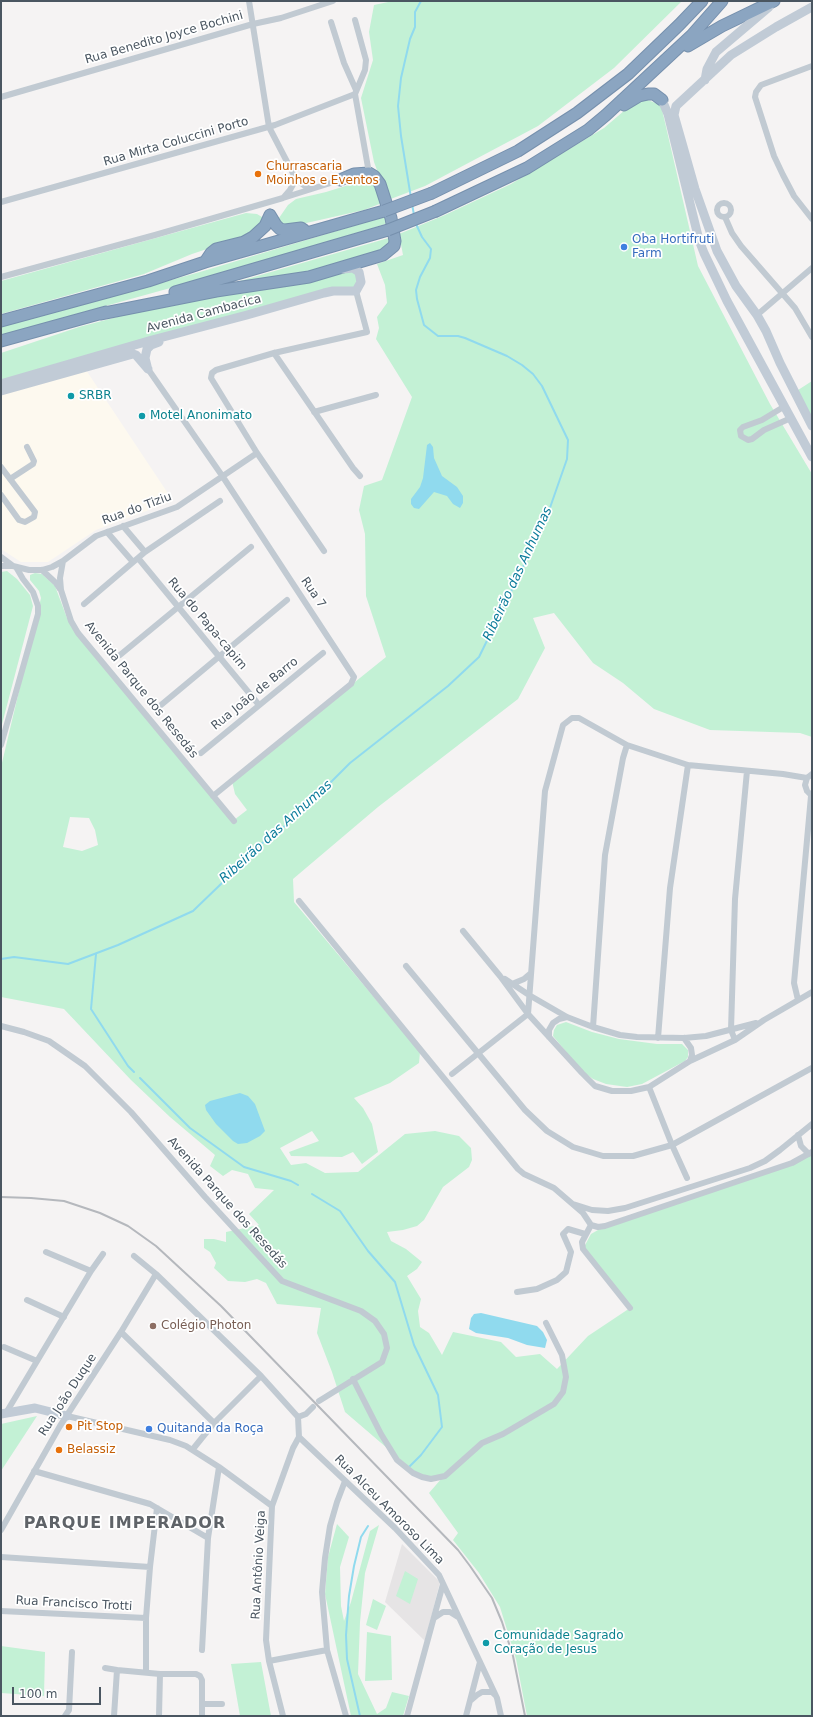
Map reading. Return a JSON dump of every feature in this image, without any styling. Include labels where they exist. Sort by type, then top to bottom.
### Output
[{"type":"highway","points":[[1,322],[148,281],[205,262],[384,211],[432,193],[518,151],[577,113],[628,74],[702,1]]},
{"type":"highway","points":[[1,342],[388,230],[436,211],[527,168],[588,130],[606,115],[692,35],[722,1]]},
{"type":"highway","points":[[670,56],[722,26],[775,1]]},
{"type":"highway","points":[[606,115],[639,96],[648,94],[659,96],[662,100]]},
{"type":"highway","points":[[100,314],[216,291],[294,280],[321,274],[383,255],[394,246],[395,235],[380,184],[374,176],[369,174],[354,174],[340,180]]},
{"type":"highway","points":[[270,214],[280,229],[285,230],[301,228],[308,232]]},
{"type":"highway","points":[[205,262],[211,252],[216,249],[244,242],[253,238],[264,226],[270,214]]},
{"type":"main road","points":[[706,80],[707,69],[716,52],[775,1]]},
{"type":"main road","points":[[812,7],[776,27],[732,55],[676,106],[674,115],[695,189],[717,251],[736,286],[758,315],[812,426]]},
{"type":"main road","points":[[662,100],[672,106],[676,106]]},
{"type":"main road","points":[[662,100],[669,118],[699,240],[727,301],[812,457]]},
{"type":"main road","points":[[699,240],[704,240],[707,242],[725,267]]},
{"type":"main road","points":[[321,274],[348,267],[353,268],[359,272],[361,278],[360,286],[356,291]]},
{"type":"main road","name":"Avenida Cambacica","points":[[1,384],[152,340],[324,293],[356,291]]},
{"type":"main road","points":[[148,369],[145,358],[151,345],[177,334]]},
{"type":"main road","points":[[1,391],[133,354],[136,355],[148,369]]},
{"type":"main road","points":[[4,1413],[35,1408],[67,1416]]},
{"type":"street","points":[[249,1],[269,127],[296,179],[309,189]]},
{"type":"street","name":"Rua Benedito Joyce Bochini","points":[[1,97],[253,24],[281,18],[333,1]]},
{"type":"street","points":[[354,20],[366,60],[365,70],[355,92]]},
{"type":"street","points":[[331,22],[355,92],[369,174]]},
{"type":"street","points":[[812,66],[761,85],[756,92],[756,97],[774,156],[794,196],[812,219]]},
{"type":"street","name":"Rua Mirta Coluccini Porto","points":[[1,202],[269,127],[355,92]]},
{"type":"street","points":[[283,198],[290,190],[296,179]]},
{"type":"street","points":[[1,277],[162,233],[340,180]]},
{"type":"street","points":[[269,202],[270,214]]},
{"type":"street","points":[[725,217],[732,233],[741,246],[795,308],[812,337]]},
{"type":"street","points":[[758,315],[784,294],[812,268]]},
{"type":"street","points":[[324,551],[257,453],[211,378],[212,373],[216,370],[274,353],[367,332],[356,291]]},
{"type":"street","points":[[274,353],[352,468],[360,476]]},
{"type":"street","name":"Rua 7","points":[[148,369],[222,477],[354,677],[351,684],[213,796]]},
{"type":"street","points":[[314,412],[376,395]]},
{"type":"street","points":[[785,406],[762,420],[743,427],[740,430],[741,436],[748,440],[752,439],[764,430],[791,418]]},
{"type":"street","points":[[10,479],[33,464],[34,461],[27,448]]},
{"type":"street","name":"Rua do Tiziu","points":[[1,557],[14,567],[29,570],[42,570],[64,561],[96,536],[178,507],[257,453]]},
{"type":"street","points":[[1,467],[34,512],[34,517],[25,522],[19,520],[1,495]]},
{"type":"street","points":[[84,604],[145,552],[220,501]]},
{"type":"street","points":[[123,526],[145,552]]},
{"type":"street","name":"Rua do Papa-capim","points":[[107,532],[136,560],[179,607],[260,705]]},
{"type":"street","points":[[120,655],[251,547]]},
{"type":"street","name":"Avenida Parque dos Resedás","points":[[64,561],[60,578],[61,590],[71,621],[78,633],[234,821]]},
{"type":"street","points":[[1,566],[14,567],[33,592],[38,606],[38,614],[1,745]]},
{"type":"street","points":[[42,570],[61,590]]},
{"type":"street","points":[[161,705],[286,600]]},
{"type":"street","name":"Rua João de Barro","points":[[201,753],[323,653]]},
{"type":"street","points":[[452,1074],[528,1014],[545,791],[563,725],[572,718],[579,718],[627,745],[688,765],[810,776],[805,785],[807,791],[812,796],[794,983],[798,1000]]},
{"type":"street","points":[[593,1027],[605,855],[623,758],[627,745]]},
{"type":"street","points":[[658,1038],[670,888],[688,765]]},
{"type":"street","points":[[734,1040],[730,1030],[735,899],[747,771]]},
{"type":"street","points":[[299,901],[518,1169],[524,1174],[554,1188],[583,1213],[591,1224],[598,1227],[605,1226],[792,1163],[810,1153],[800,1146],[798,1135]]},
{"type":"street","points":[[462,931],[500,976],[528,1014],[582,1073],[596,1086],[612,1091],[631,1091],[649,1086],[690,1061],[734,1040],[812,992]]},
{"type":"street","points":[[406,966],[525,1110],[547,1131],[573,1147],[603,1156],[633,1156],[672,1145],[812,1068]]},
{"type":"street","points":[[512,984],[524,979],[531,973]]},
{"type":"street","points":[[500,976],[529,995],[567,1016],[593,1027],[620,1035],[658,1038],[706,1036],[761,1022]]},
{"type":"street","points":[[549,1037],[549,1030],[553,1023],[559,1018],[567,1016]]},
{"type":"street","name":"Avenida Parque dos Resedás","points":[[1,1026],[49,1041],[85,1066],[131,1112],[205,1197],[282,1280],[361,1311],[375,1321],[384,1334],[387,1348],[382,1362],[353,1378],[319,1401]]},
{"type":"street","points":[[684,1038],[691,1048],[692,1055],[690,1061]]},
{"type":"street","points":[[649,1086],[672,1145],[687,1178]]},
{"type":"street","points":[[570,1203],[592,1210],[608,1211],[625,1208],[750,1168],[765,1161],[812,1124]]},
{"type":"street","points":[[591,1224],[582,1242],[583,1249],[630,1308]]},
{"type":"street","points":[[517,1292],[537,1288],[557,1280],[566,1272],[571,1252],[563,1234],[568,1229],[585,1234]]},
{"type":"street","points":[[46,1252],[91,1271]]},
{"type":"street","points":[[4,1413],[91,1271],[103,1254]]},
{"type":"street","points":[[134,1256],[156,1274],[261,1376],[298,1417],[306,1414],[313,1407]]},
{"type":"street","name":"Rua João Duque","points":[[1,1530],[67,1416],[122,1332],[156,1274]]},
{"type":"street","points":[[27,1300],[64,1317]]},
{"type":"street","points":[[353,1378],[381,1434],[397,1460],[413,1473],[431,1480],[445,1476],[482,1443],[503,1434],[554,1404],[563,1392],[566,1377],[562,1355],[546,1323]]},
{"type":"street","points":[[122,1332],[214,1423]]},
{"type":"street","points":[[4,1348],[37,1361]]},
{"type":"street","points":[[193,1449],[214,1423],[261,1376]]},
{"type":"street","points":[[67,1416],[170,1440],[193,1449],[272,1506]]},
{"type":"street","name":"Rua Antônio Veiga","points":[[283,1716],[269,1661],[266,1640],[272,1506],[293,1448],[299,1437],[298,1417]]},
{"type":"street","name":"Rua Alceu Amoroso Lima","points":[[299,1437],[395,1528],[433,1567],[443,1584],[480,1662],[500,1706],[501,1716]]},
{"type":"street","points":[[202,1650],[208,1538],[219,1467]]},
{"type":"street","points":[[34,1471],[150,1504],[208,1538]]},
{"type":"street","points":[[346,1481],[337,1502],[332,1520],[325,1558],[322,1592],[323,1620],[327,1650],[346,1716]]},
{"type":"street","points":[[146,1672],[146,1618],[156,1508]]},
{"type":"street","points":[[1,1557],[150,1567]]},
{"type":"street","points":[[408,1716],[443,1584]]},
{"type":"street","name":"Rua Francisco Trotti","points":[[1,1611],[146,1618]]},
{"type":"street","points":[[434,1618],[443,1612],[455,1614],[460,1620]]},
{"type":"street","points":[[269,1661],[327,1650]]},
{"type":"street","points":[[65,1716],[69,1710],[72,1652]]},
{"type":"street","points":[[466,1716],[480,1662]]},
{"type":"street","points":[[105,1668],[160,1674],[196,1674],[200,1676],[202,1680],[202,1716]]},
{"type":"street","points":[[114,1716],[117,1670]]},
{"type":"street","points":[[159,1716],[160,1674]]},
{"type":"street","points":[[470,1701],[482,1692],[492,1692],[495,1695]]},
{"type":"street","points":[[202,1704],[222,1704]]},
{"type":"shaded area","points":[[84,367],[173,501],[96,530],[48,562],[21,562],[1,549],[1,392]]},
{"type":"shaded area","points":[[402,1544],[440,1582],[425,1641],[385,1602]]},
{"type":"green space","points":[[393,1],[682,1],[614,68],[538,126],[425,186],[388,200],[374,162],[361,98],[373,60],[369,32],[374,5]]},
{"type":"green space","points":[[645,99],[661,105],[698,266],[770,404],[812,474],[812,737],[800,733],[710,730],[654,709],[623,683],[593,663],[554,613],[533,618],[545,648],[518,699],[378,807],[293,879],[294,902],[420,1052],[419,1063],[390,1083],[354,1098],[363,1108],[372,1124],[378,1152],[362,1164],[353,1152],[342,1157],[291,1156],[289,1152],[319,1141],[312,1131],[280,1148],[291,1165],[306,1163],[325,1173],[358,1172],[405,1134],[435,1131],[459,1136],[471,1148],[472,1160],[469,1167],[443,1187],[424,1220],[417,1226],[387,1232],[391,1241],[406,1249],[422,1262],[417,1269],[407,1276],[421,1299],[418,1311],[420,1327],[429,1333],[442,1355],[453,1332],[501,1342],[516,1357],[540,1354],[557,1369],[588,1336],[630,1308],[583,1249],[591,1234],[605,1226],[792,1163],[812,1152],[812,1716],[527,1716],[516,1659],[500,1607],[479,1573],[453,1540],[458,1533],[429,1493],[442,1478],[430,1478],[415,1472],[345,1412],[317,1333],[321,1308],[277,1304],[266,1283],[257,1279],[245,1282],[228,1281],[214,1268],[216,1263],[210,1252],[204,1248],[204,1239],[214,1239],[226,1242],[226,1232],[259,1225],[249,1214],[274,1190],[255,1188],[248,1174],[232,1170],[223,1176],[210,1166],[215,1155],[170,1117],[131,1080],[64,1009],[1,997],[1,767],[41,598],[39,591],[30,580],[30,575],[35,573],[42,574],[55,586],[67,618],[234,820],[247,810],[235,794],[232,781],[386,657],[366,596],[365,534],[359,510],[364,486],[382,480],[412,397],[376,339],[379,328],[377,317],[387,303],[385,285],[377,264],[403,255],[399,234],[445,215],[511,184],[604,128],[625,110]],"holes":[[[70,817],[89,818],[95,830],[98,845],[82,851],[63,847]]]},
{"type":"green space","points":[[369,180],[376,185],[382,203],[364,210],[293,226],[284,226],[280,222],[279,218],[288,205],[296,199],[326,192]]},
{"type":"green space","points":[[246,213],[257,214],[262,217],[263,221],[252,234],[192,254],[144,274],[1,314],[1,281]]},
{"type":"green space","points":[[386,216],[388,223],[373,228],[192,282],[1,335],[1,327],[200,272]]},
{"type":"green space","points":[[392,237],[392,241],[381,252],[309,274],[235,286],[233,283]]},
{"type":"green space","points":[[351,269],[358,278],[354,287],[1,381],[1,353],[79,327],[178,301]]},
{"type":"green space","points":[[812,381],[812,422],[795,392]]},
{"type":"green space","points":[[7,571],[17,579],[30,595],[33,606],[1,728],[1,572]]},
{"type":"green space","points":[[566,1022],[592,1032],[619,1039],[657,1044],[682,1044],[688,1050],[688,1057],[685,1061],[642,1084],[627,1087],[606,1084],[593,1079],[582,1071],[553,1036],[557,1025]]},
{"type":"green space","points":[[37,1416],[1,1471],[1,1424]]},
{"type":"green space","points":[[337,1524],[349,1537],[340,1567],[341,1606],[344,1621],[351,1602],[370,1531],[379,1525],[365,1573],[360,1622],[358,1674],[377,1714],[386,1708],[392,1692],[409,1696],[403,1716],[351,1716],[325,1594],[328,1557]]},
{"type":"green space","points":[[405,1571],[418,1579],[410,1604],[396,1596]]},
{"type":"green space","points":[[373,1599],[386,1606],[377,1630],[366,1625]]},
{"type":"green space","points":[[367,1632],[391,1636],[392,1680],[365,1681]]},
{"type":"green space","points":[[1,1646],[45,1652],[44,1696],[1,1693]]},
{"type":"green space","points":[[261,1662],[271,1716],[240,1716],[231,1664]]},
{"type":"water","points":[[430,443],[433,447],[434,458],[442,476],[457,487],[463,496],[463,503],[460,508],[453,504],[447,496],[434,492],[419,509],[414,508],[411,504],[411,499],[420,487],[423,478],[427,445]]},
{"type":"water","points":[[240,1093],[248,1096],[255,1104],[265,1131],[260,1136],[247,1143],[238,1144],[216,1124],[206,1110],[205,1105],[210,1101]]},
{"type":"water","points":[[481,1313],[537,1326],[543,1332],[547,1340],[545,1348],[527,1345],[508,1338],[476,1333],[469,1329],[471,1318],[474,1314]]},
{"type":"waterway","name":"Ribeirão das Anhumas","points":[[411,198],[401,136],[398,106],[401,78],[410,39],[415,27],[415,12],[421,1]]},
{"type":"waterway","name":"Ribeirão das Anhumas","points":[[412,204],[414,215]]},
{"type":"waterway","name":"Ribeirão das Anhumas","points":[[1,959],[14,957],[68,964],[118,945],[193,911],[222,883],[244,857],[294,819],[350,763],[448,686],[479,657],[545,522],[567,459],[568,440],[542,386],[533,374],[522,365],[507,356],[465,338],[458,336],[438,336],[424,325],[416,290],[420,277],[430,258],[431,249],[422,237],[416,224]]},
{"type":"waterway","points":[[96,954],[91,1009],[128,1066],[134,1072]]},
{"type":"waterway","points":[[140,1078],[190,1128],[244,1167],[291,1181],[298,1185]]},
{"type":"waterway","points":[[312,1194],[340,1211],[368,1251],[395,1282],[414,1345],[438,1395],[442,1427],[421,1455],[410,1466]]},
{"type":"waterway","points":[[360,1716],[347,1659],[346,1635],[349,1596],[354,1566],[361,1537],[368,1526]]},
{"type":"railway","points":[[1,1197],[64,1201],[100,1213],[128,1226],[156,1246],[221,1306],[458,1550],[470,1566],[492,1598],[502,1622],[513,1656],[525,1716]]},
{"type":"place","name":"Churrascaria Moinhos e Eventos","points":[[258,174]]},
{"type":"place","name":"Oba Hortifruti Farm","points":[[624,247]]},
{"type":"place","name":"SRBR","points":[[71,396]]},
{"type":"place","name":"Motel Anonimato","points":[[142,416]]},
{"type":"place","name":"Colégio Photon","points":[[153,1326]]},
{"type":"place","name":"Pit Stop","points":[[69,1427]]},
{"type":"place","name":"Quitanda da Roça","points":[[149,1429]]},
{"type":"place","name":"Belassiz","points":[[59,1450]]},
{"type":"place","name":"Comunidade Sagrado Coração de Jesus","points":[[486,1643]]},
{"type":"district","name":"PARQUE IMPERADOR","points":[[125,1524]]}]
